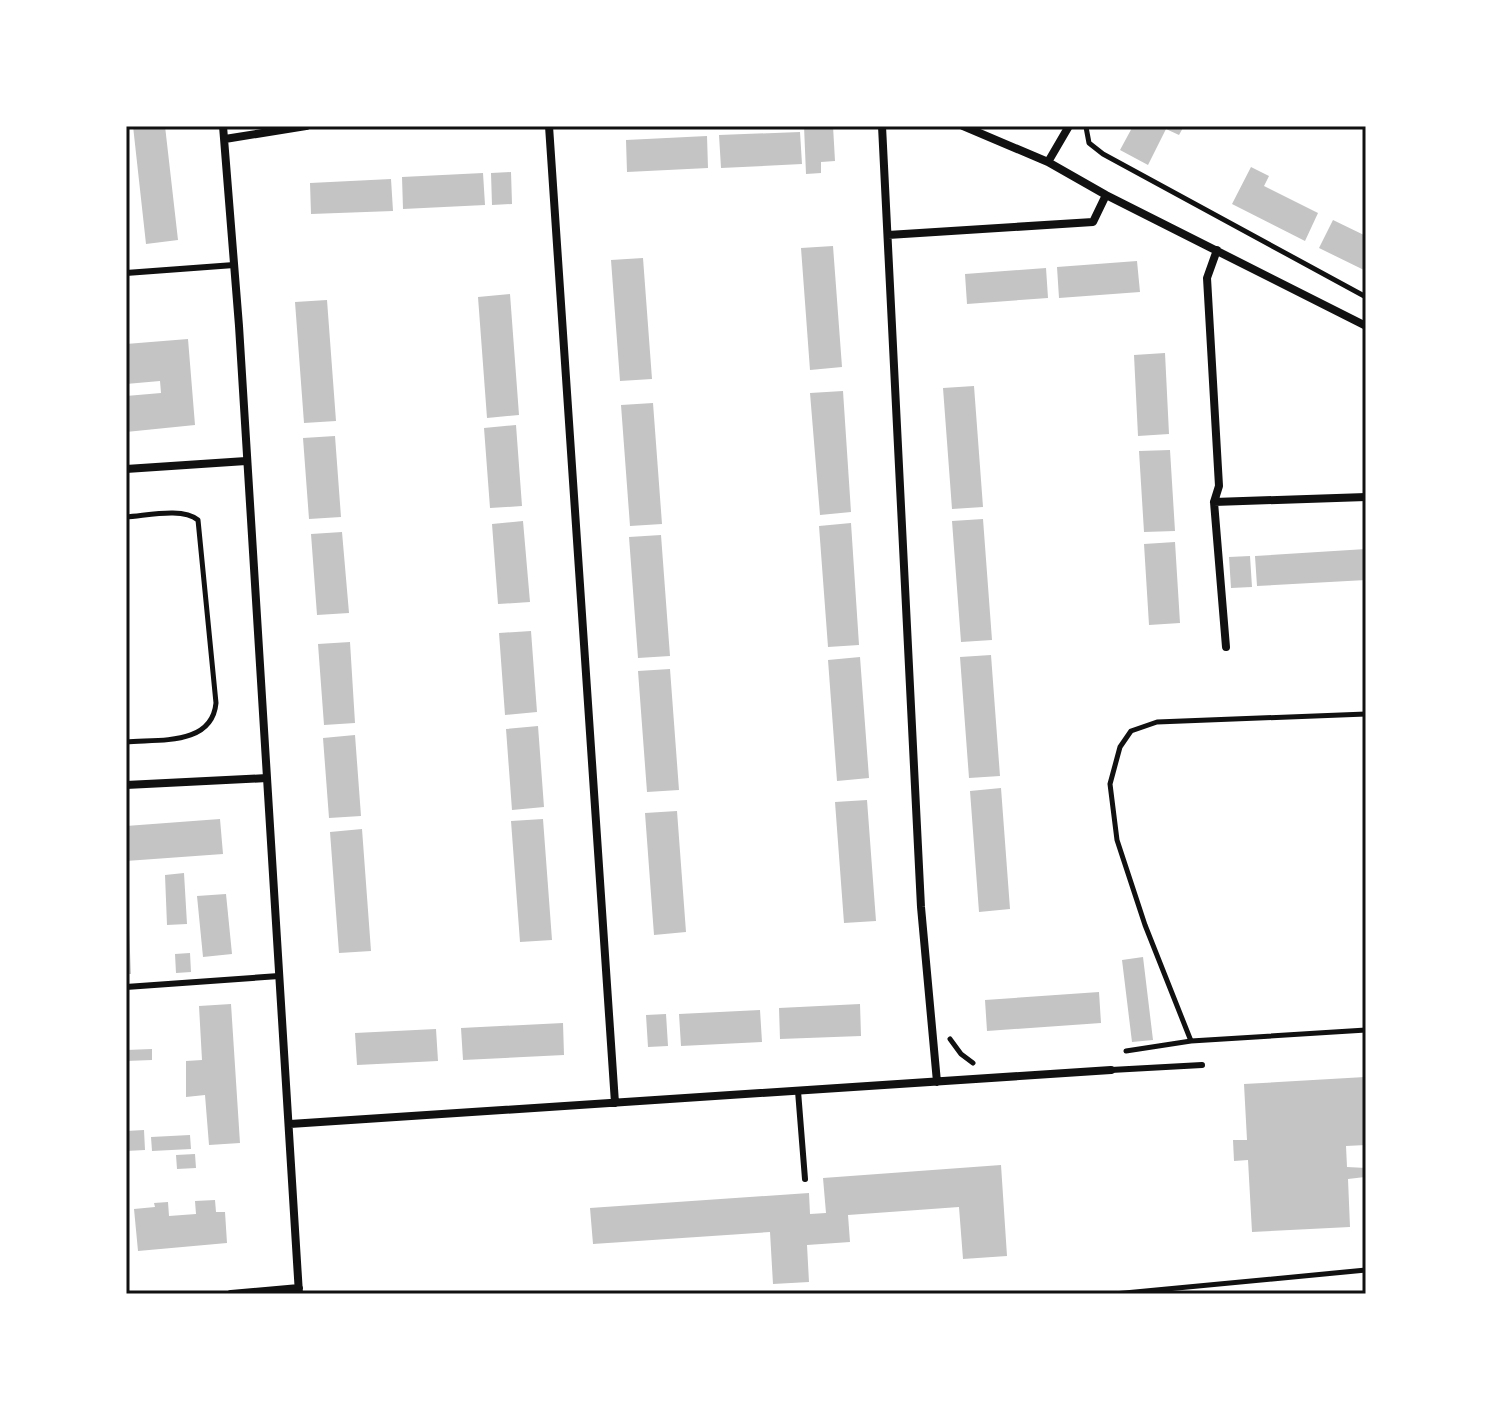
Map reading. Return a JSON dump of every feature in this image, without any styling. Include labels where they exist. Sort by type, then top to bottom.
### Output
[{"type":"street","points":[[223,126],[299,1291],[231,1294]]},
{"type":"street","points":[[225,139],[306,126]]},
{"type":"street","points":[[549,126],[615,1103]]},
{"type":"street","points":[[882,126],[921,907],[937,1082]]},
{"type":"street","points":[[963,126],[1048,162],[1106,195],[1366,326]]},
{"type":"street","points":[[1048,162],[1069,126]]},
{"type":"street","points":[[888,235],[1093,222],[1106,195]]},
{"type":"street","points":[[1217,250],[1207,278],[1219,486],[1214,502],[1226,647]]},
{"type":"street","points":[[126,469],[246,461]]},
{"type":"street","points":[[1214,502],[1366,497]]},
{"type":"street","points":[[126,785],[267,778]]},
{"type":"street","points":[[290,1124],[1111,1070]]},
{"type":"lane","points":[[126,273],[234,265]]},
{"type":"lane","points":[[126,987],[279,976]]},
{"type":"lane","points":[[1111,1070],[1202,1065]]},
{"type":"lane","points":[[798,1091],[805,1179]]},
{"type":"path","points":[[1086,126],[1089,143],[1103,154],[1366,297]]},
{"type":"path","points":[[126,517],[180,514],[192,515],[198,520],[216,703],[211,724],[200,732],[184,737],[126,742]]},
{"type":"path","points":[[1191,1041],[1145,925],[1117,840],[1110,784],[1120,747],[1131,731],[1157,722],[1366,714]]},
{"type":"path","points":[[1115,1053],[1191,1041],[1366,1030]]},
{"type":"path","points":[[949,1032],[951,1041],[961,1054],[974,1064]]},
{"type":"path","points":[[1114,1294],[1366,1270]]},
{"type":"building","points":[[133,126],[165,126],[178,240],[146,244]]},
{"type":"building","points":[[804,126],[833,126],[835,161],[821,162],[821,173],[806,174]]},
{"type":"building","points":[[1133,126],[1184,126],[1179,135],[1166,129],[1148,165],[1120,150]]},
{"type":"building","points":[[800,132],[802,164],[721,168],[719,135]]},
{"type":"building","points":[[707,136],[708,168],[627,172],[626,140]]},
{"type":"building","points":[[1251,167],[1269,176],[1264,186],[1318,213],[1305,241],[1232,204]]},
{"type":"building","points":[[511,172],[512,204],[492,205],[491,173]]},
{"type":"building","points":[[483,173],[485,205],[403,209],[402,177]]},
{"type":"building","points":[[391,179],[393,211],[311,214],[310,183]]},
{"type":"building","points":[[1333,220],[1366,236],[1366,271],[1319,248]]},
{"type":"building","points":[[833,246],[842,367],[810,370],[801,248]]},
{"type":"building","points":[[643,258],[652,379],[620,381],[611,260]]},
{"type":"building","points":[[1137,261],[1140,292],[1059,298],[1057,267]]},
{"type":"building","points":[[1046,268],[1048,298],[967,304],[965,274]]},
{"type":"building","points":[[510,294],[519,415],[487,418],[478,297]]},
{"type":"building","points":[[327,300],[336,421],[304,423],[295,302]]},
{"type":"building","points":[[188,339],[195,425],[126,432],[126,396],[161,393],[160,381],[126,384],[126,344]]},
{"type":"building","points":[[1165,353],[1169,434],[1138,436],[1134,355]]},
{"type":"building","points":[[974,386],[983,507],[952,509],[943,388]]},
{"type":"building","points":[[843,391],[851,512],[820,515],[810,393]]},
{"type":"building","points":[[653,403],[662,524],[630,526],[621,405]]},
{"type":"building","points":[[516,425],[522,506],[490,508],[484,428]]},
{"type":"building","points":[[335,436],[341,517],[309,519],[303,438]]},
{"type":"building","points":[[1170,450],[1175,531],[1144,532],[1139,451]]},
{"type":"building","points":[[983,519],[992,640],[961,642],[952,521]]},
{"type":"building","points":[[523,521],[530,602],[498,604],[492,524]]},
{"type":"building","points":[[851,523],[859,645],[828,647],[819,526]]},
{"type":"building","points":[[342,532],[349,613],[317,615],[311,534]]},
{"type":"building","points":[[661,535],[670,656],[638,658],[629,537]]},
{"type":"building","points":[[1175,542],[1180,623],[1149,625],[1144,544]]},
{"type":"building","points":[[1366,549],[1366,580],[1257,586],[1255,556]]},
{"type":"building","points":[[1250,556],[1252,587],[1231,588],[1229,557]]},
{"type":"building","points":[[531,631],[537,712],[505,715],[499,633]]},
{"type":"building","points":[[350,642],[355,723],[324,725],[318,644]]},
{"type":"building","points":[[991,655],[1000,776],[969,778],[960,657]]},
{"type":"building","points":[[860,657],[869,778],[837,781],[828,660]]},
{"type":"building","points":[[670,669],[679,790],[647,792],[638,671]]},
{"type":"building","points":[[538,726],[544,807],[512,810],[506,729]]},
{"type":"building","points":[[355,735],[361,816],[329,818],[323,738]]},
{"type":"building","points":[[1001,788],[1010,909],[979,912],[970,791]]},
{"type":"building","points":[[867,800],[876,921],[844,923],[835,802]]},
{"type":"building","points":[[677,811],[686,932],[654,935],[645,813]]},
{"type":"building","points":[[220,819],[223,854],[126,861],[126,826]]},
{"type":"building","points":[[543,819],[552,940],[520,942],[511,821]]},
{"type":"building","points":[[362,829],[371,951],[339,953],[330,832]]},
{"type":"building","points":[[184,873],[187,924],[167,925],[165,875]]},
{"type":"building","points":[[226,894],[232,954],[203,957],[197,896]]},
{"type":"building","points":[[126,929],[129,929],[131,974],[126,974]]},
{"type":"building","points":[[190,953],[191,972],[176,973],[175,954]]},
{"type":"building","points":[[1143,957],[1153,1040],[1132,1042],[1122,960]]},
{"type":"building","points":[[1099,992],[1101,1023],[987,1031],[985,1000]]},
{"type":"building","points":[[231,1004],[240,1143],[209,1145],[205,1095],[186,1097],[186,1061],[202,1060],[199,1006]]},
{"type":"building","points":[[860,1004],[861,1036],[780,1039],[779,1008]]},
{"type":"building","points":[[760,1010],[762,1042],[681,1046],[679,1014]]},
{"type":"building","points":[[666,1014],[668,1046],[648,1047],[646,1015]]},
{"type":"building","points":[[563,1023],[564,1055],[463,1060],[461,1028]]},
{"type":"building","points":[[436,1029],[438,1061],[357,1065],[355,1033]]},
{"type":"building","points":[[152,1049],[152,1060],[126,1061],[126,1050]]},
{"type":"building","points":[[1365,1077],[1366,1145],[1346,1146],[1347,1167],[1366,1168],[1365,1177],[1348,1179],[1350,1227],[1252,1232],[1248,1160],[1234,1161],[1233,1140],[1247,1140],[1244,1084]]},
{"type":"building","points":[[144,1130],[145,1150],[126,1151],[126,1131]]},
{"type":"building","points":[[190,1135],[191,1149],[152,1151],[151,1137]]},
{"type":"building","points":[[195,1154],[196,1168],[177,1169],[176,1155]]},
{"type":"building","points":[[1001,1165],[1007,1256],[963,1259],[959,1207],[848,1215],[850,1242],[807,1245],[809,1282],[773,1284],[770,1232],[593,1244],[590,1208],[809,1193],[810,1214],[826,1213],[823,1178]]},
{"type":"building","points":[[215,1200],[216,1212],[225,1212],[227,1243],[138,1251],[134,1209],[168,1202],[169,1216],[196,1214],[195,1201]]}]
